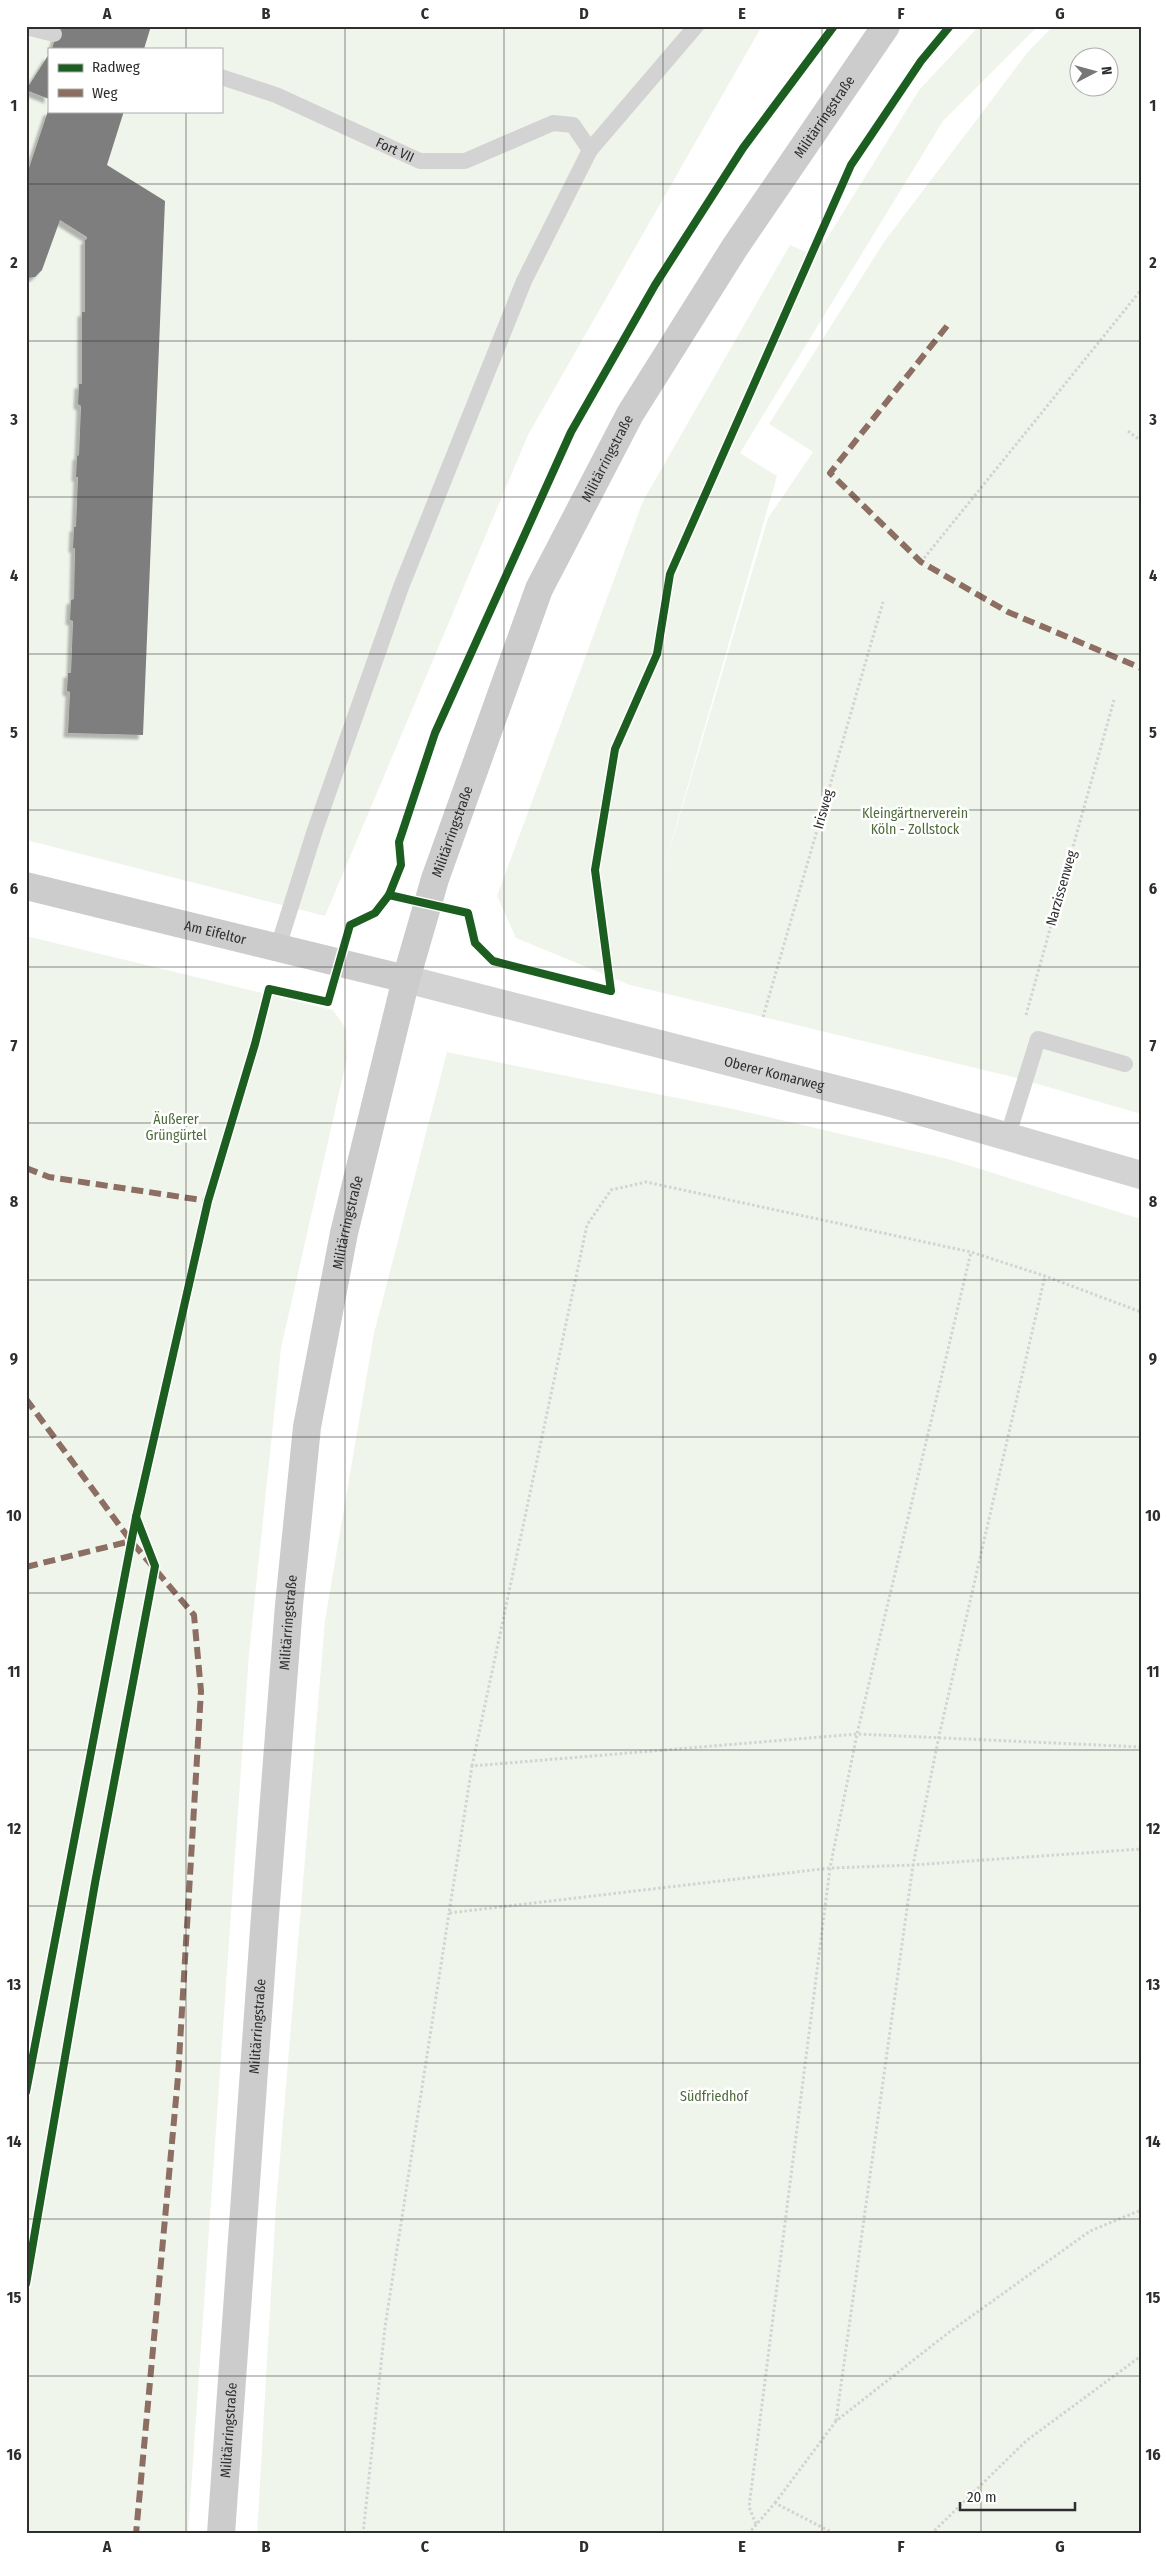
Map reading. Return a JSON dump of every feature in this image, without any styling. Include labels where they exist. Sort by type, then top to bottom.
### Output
[{"type":"main road","name":"Militärringstraße","points":[[221,2534],[270,1848],[289,1605],[307,1427],[344,1234],[406,979],[435,880],[540,589],[630,414],[735,247],[885,28]]},
{"type":"main road","name":"Am Eifeltor","points":[[26,886],[406,979]]},
{"type":"street","name":"Oberer Komarweg","points":[[406,979],[482,1000],[643,1038],[1008,1135],[1141,1175]]},
{"type":"lane","points":[[278,947],[315,830],[401,587],[524,281],[590,150],[696,26]]},
{"type":"lane","points":[[26,27],[54,34]]},
{"type":"lane","name":"Fort VII","points":[[222,76],[276,95],[420,161],[465,161],[553,123],[573,124],[590,150]]},
{"type":"lane","points":[[1008,1135],[1038,1039],[1125,1064]]},
{"type":"path","points":[[921,562],[1141,290]]},
{"type":"path","points":[[1128,431],[1141,441]]},
{"type":"path","points":[[363,2534],[385,2327],[472,1766],[586,1226],[611,1190],[646,1182],[972,1252],[1045,1276],[1141,1312]]},
{"type":"path","points":[[756,2524],[750,2507],[830,1868],[857,1734],[972,1252]]},
{"type":"path","points":[[836,2421],[912,1865],[939,1736],[1045,1276]]},
{"type":"path","points":[[472,1766],[857,1734],[939,1736],[1141,1748]]},
{"type":"path","points":[[449,1912],[830,1868],[912,1865],[1141,1849]]},
{"type":"path","points":[[748,2534],[775,2502],[836,2421],[948,2333],[1090,2232],[1141,2210]]},
{"type":"path","points":[[931,2534],[1026,2441],[1141,2356]]},
{"type":"path","points":[[775,2502],[835,2534]]},
{"type":"green space","points":[[26,26],[762,26],[528,435],[325,916],[26,840]]},
{"type":"green space","name":"Kleingärtnerverein Köln - Zollstock","points":[[979,26],[1038,26],[943,121],[740,453],[777,476],[658,889],[768,518],[813,452],[769,424],[884,242],[1027,53],[1053,26],[1141,26],[1141,1114],[1017,1078],[630,985],[516,938],[497,896],[643,501],[790,245],[816,256],[919,90]]},
{"type":"green space","name":"Äußerer Grüngürtel","points":[[26,936],[333,1010],[346,1029],[347,1058],[281,1348],[249,1654],[188,2534],[26,2534]]},
{"type":"green space","name":"Südfriedhof","points":[[447,1052],[738,1110],[948,1159],[1141,1219],[1141,2534],[257,2534],[276,2205],[325,1620],[374,1333]]},
{"type":"building","points":[[59,26],[151,26],[144,48],[52,48]]},
{"type":"building","points":[[48,56],[48,99],[26,90]]},
{"type":"building","points":[[48,111],[124,112],[107,165],[165,201],[143,735],[68,733],[70,692],[67,691],[68,673],[71,673],[73,621],[70,620],[71,600],[74,599],[75,548],[73,548],[74,527],[76,527],[78,477],[76,477],[81,406],[78,404],[79,384],[82,384],[82,312],[85,312],[85,240],[87,237],[60,220],[42,270],[35,277],[26,278],[26,177]]},
{"type":"marked path","points":[[947,326],[830,473],[921,562],[1008,612],[1141,668]]},
{"type":"marked path","points":[[26,1168],[49,1177],[208,1201]]},
{"type":"marked path","points":[[26,1399],[131,1541],[194,1615],[201,1691],[178,2077],[136,2534]]},
{"type":"marked path","points":[[26,1567],[131,1541]]},
{"type":"cycle path","points":[[26,2092],[136,1517],[208,1201],[255,1044],[269,989],[328,1002],[350,925],[375,913],[389,895],[401,865],[399,842],[435,733],[571,432],[655,285],[743,148],[834,26]]},
{"type":"cycle path","points":[[389,895],[468,913],[475,943],[493,961],[611,991],[595,870],[615,749],[657,654],[670,574],[851,165],[921,61],[950,26]]},
{"type":"cycle path","points":[[26,2284],[95,1883],[155,1566],[136,1517]]}]
